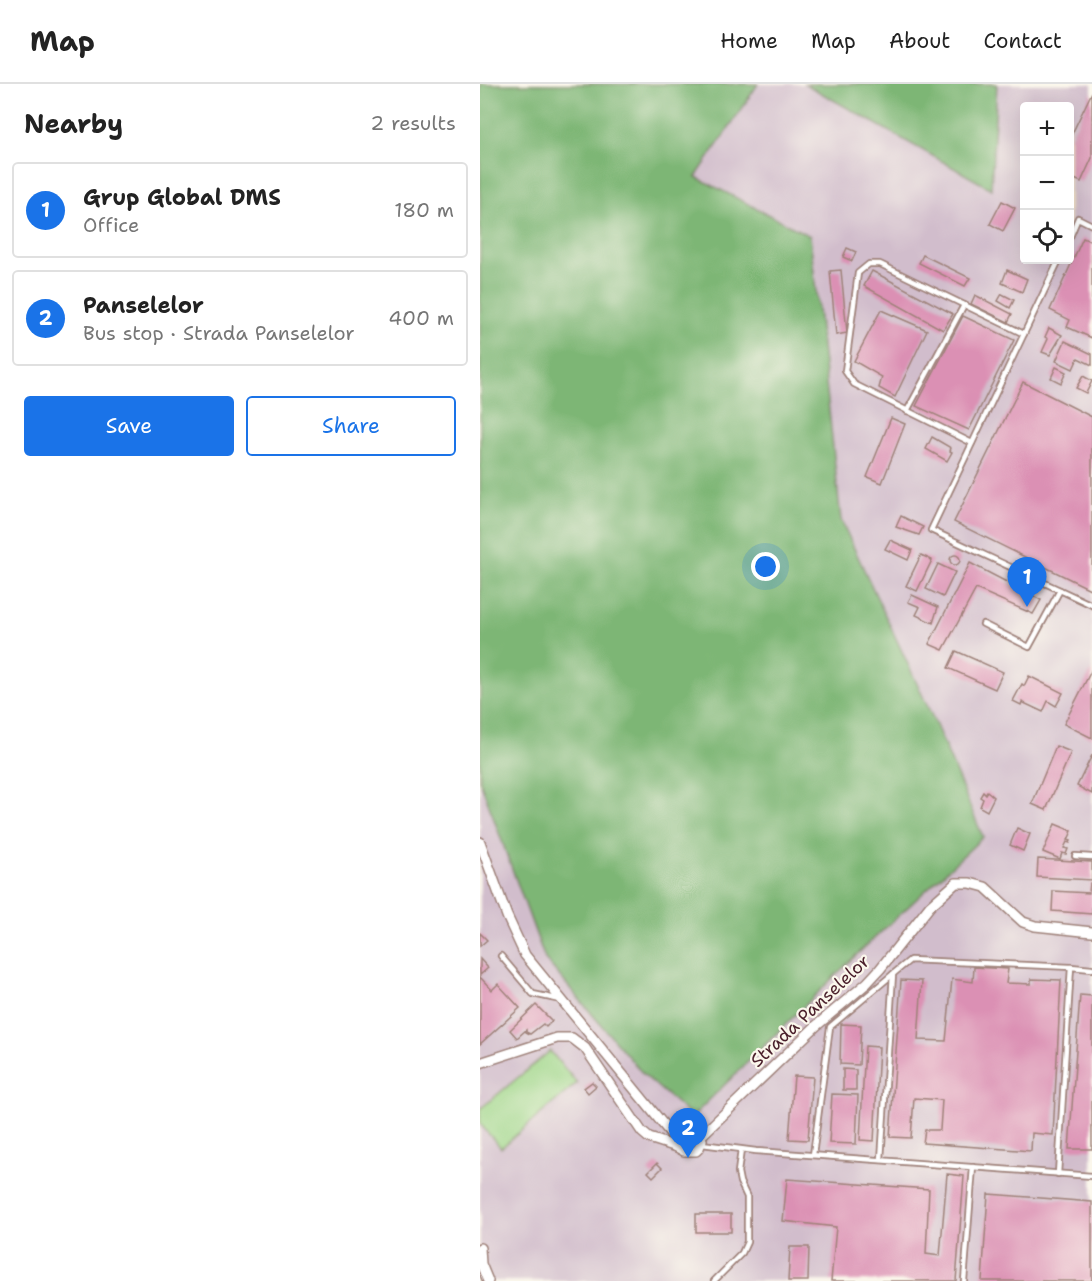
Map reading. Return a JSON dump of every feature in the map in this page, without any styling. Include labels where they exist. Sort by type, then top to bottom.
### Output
[{"type":"street","points":[[480,842],[507,916],[525,955],[676,1143],[684,1151],[696,1151],[701,1140],[688,1132],[681,1135],[676,1143]]},
{"type":"street","name":"Strada Panselelor","points":[[701,1140],[816,1026],[867,983],[930,906],[956,883],[985,887],[1023,922],[1035,926],[1092,932]]},
{"type":"street","points":[[480,1064],[557,1038],[572,1038],[585,1047],[642,1132],[649,1138],[676,1143]]},
{"type":"street","points":[[480,1248],[484,1277]]},
{"type":"lane","points":[[1074,228],[1078,218],[1092,225]]},
{"type":"lane","points":[[972,443],[854,384],[845,371],[858,273],[869,264],[880,264],[1024,334]]},
{"type":"lane","points":[[1057,264],[932,530],[1092,605]]},
{"type":"lane","points":[[907,411],[964,305]]},
{"type":"lane","points":[[983,624],[1029,647],[1060,590]]},
{"type":"lane","points":[[1075,856],[1092,858]]},
{"type":"lane","points":[[501,956],[533,994],[561,1000]]},
{"type":"lane","points":[[813,1155],[830,1027],[910,960],[1092,969]]},
{"type":"lane","points":[[1058,1174],[1071,967]]},
{"type":"lane","points":[[882,1160],[893,974]]},
{"type":"lane","points":[[701,1140],[741,1150],[1092,1176]]},
{"type":"lane","points":[[714,1281],[742,1253],[747,1242],[747,1197],[738,1172],[741,1150]]},
{"type":"lane","points":[[964,1281],[973,1167]]},
{"type":"shaded area","points":[[758,84],[805,84],[990,189],[997,84],[1092,84],[1092,1281],[480,1281],[480,781],[545,959],[643,1074],[692,1116],[854,958],[983,838],[933,718],[841,520],[810,236],[696,177]]},
{"type":"green space","points":[[480,84],[758,84],[696,177],[810,236],[841,520],[933,718],[983,837],[850,961],[692,1117],[643,1074],[545,959],[480,781]]},
{"type":"green space","points":[[805,84],[997,84],[991,189]]},
{"type":"green space","points":[[550,1051],[577,1083],[501,1148],[480,1124],[480,1109]]},
{"type":"building","points":[[1092,92],[1092,158],[1081,182],[1074,179],[1074,130]]},
{"type":"building","points":[[1002,201],[1015,208],[1003,231],[990,224]]},
{"type":"building","points":[[1083,238],[1092,242],[1092,338],[1067,327],[1070,320],[1050,310],[1071,264],[1074,264],[1074,258]]},
{"type":"building","points":[[847,248],[856,252],[852,261],[843,257]]},
{"type":"building","points":[[923,255],[970,278],[965,286],[919,263]]},
{"type":"building","points":[[841,270],[847,333],[836,335],[830,271]]},
{"type":"building","points":[[1007,270],[1027,279],[1022,292],[1002,283]]},
{"type":"building","points":[[872,271],[953,314],[943,330],[864,286]]},
{"type":"building","points":[[1002,294],[1014,300],[1010,308],[998,301]]},
{"type":"building","points":[[975,295],[1012,314],[1008,322],[971,304]]},
{"type":"building","points":[[881,310],[927,330],[895,397],[879,388],[882,377],[854,361]]},
{"type":"building","points":[[963,316],[1014,340],[969,430],[916,406]]},
{"type":"building","points":[[1049,328],[1062,335],[1050,355],[1042,352],[1048,339],[1045,337]]},
{"type":"building","points":[[1065,341],[1092,354],[1092,365],[1078,358],[1073,369],[1056,361]]},
{"type":"building","points":[[1056,367],[1066,372],[1061,383],[1051,378]]},
{"type":"building","points":[[1083,376],[1092,381],[1086,393],[1076,388]]},
{"type":"building","points":[[1023,382],[1092,417],[1092,590],[954,522]]},
{"type":"building","points":[[891,418],[905,424],[882,483],[867,477]]},
{"type":"building","points":[[932,437],[951,448],[952,452],[947,461],[926,449]]},
{"type":"building","points":[[901,516],[923,527],[919,535],[896,527]]},
{"type":"building","points":[[890,540],[912,550],[908,560],[885,549]]},
{"type":"building","points":[[921,555],[932,560],[917,591],[906,586]]},
{"type":"building","points":[[955,555],[959,556],[959,564],[955,565],[951,564],[950,560],[951,556]]},
{"type":"building","points":[[970,563],[1041,600],[1033,614],[976,589],[943,650],[929,644]]},
{"type":"building","points":[[938,564],[955,572],[943,597],[926,589]]},
{"type":"building","points":[[912,595],[938,607],[933,623],[916,615],[920,607],[908,602]]},
{"type":"building","points":[[956,651],[1003,672],[995,689],[948,668]]},
{"type":"building","points":[[1092,669],[1092,738],[1064,724]]},
{"type":"building","points":[[1029,676],[1063,693],[1056,706],[1048,701],[1043,712],[1022,702],[1021,705],[1013,701]]},
{"type":"building","points":[[1056,746],[1071,752],[1046,810],[1032,804]]},
{"type":"building","points":[[1092,755],[1092,794],[1077,786]]},
{"type":"building","points":[[987,791],[994,797],[987,811],[980,807],[983,799],[980,797],[983,792],[985,794]]},
{"type":"building","points":[[1055,824],[1072,831],[1068,840],[1071,841],[1067,842],[1064,848],[1068,849],[1066,854],[1062,853],[1060,859],[1043,852]]},
{"type":"building","points":[[1017,828],[1030,834],[1023,851],[1010,845]]},
{"type":"building","points":[[1038,859],[1092,862],[1092,880],[1037,877]]},
{"type":"building","points":[[1090,883],[1092,883],[1092,914],[1052,911],[1053,891],[1089,893]]},
{"type":"building","points":[[480,933],[487,940],[480,946]]},
{"type":"building","points":[[480,959],[488,968],[480,975]]},
{"type":"building","points":[[974,967],[1008,969],[1006,983],[1031,984],[1031,979],[1061,980],[1053,1135],[1032,1133],[1031,1151],[923,1143],[925,1130],[940,1130],[942,1100],[914,1098],[911,1138],[890,1137],[901,980],[922,981],[918,1040],[946,1041],[952,979],[973,982]]},
{"type":"building","points":[[480,977],[492,990],[498,984],[520,1008],[480,1044]]},
{"type":"building","points":[[1080,995],[1092,996],[1092,1149],[1069,1149]]},
{"type":"building","points":[[536,1005],[552,1021],[546,1027],[543,1024],[530,1034],[526,1030],[517,1038],[510,1030]]},
{"type":"building","points":[[841,1024],[861,1025],[859,1065],[840,1064]]},
{"type":"building","points":[[865,1046],[879,1047],[874,1141],[860,1140]]},
{"type":"building","points":[[843,1069],[856,1070],[856,1090],[843,1090]]},
{"type":"building","points":[[794,1076],[813,1077],[808,1140],[789,1139]]},
{"type":"building","points":[[592,1082],[596,1086],[588,1093],[584,1088]]},
{"type":"building","points":[[832,1094],[858,1095],[856,1144],[829,1143]]},
{"type":"building","points":[[657,1163],[662,1168],[653,1177],[648,1172]]},
{"type":"building","points":[[947,1174],[964,1176],[956,1281],[831,1281],[836,1227],[783,1221],[787,1179],[929,1189],[926,1254],[940,1256]]},
{"type":"building","points":[[988,1194],[1092,1202],[1092,1281],[982,1281]]},
{"type":"building","points":[[696,1214],[731,1214],[731,1232],[696,1232]]},
{"type":"building","points":[[790,1247],[809,1247],[808,1281],[788,1281]]},
{"type":"place","name":"Grup Global DMS","points":[[1027,607]]},
{"type":"place","name":"Panselelor","points":[[688,1158]]}]
